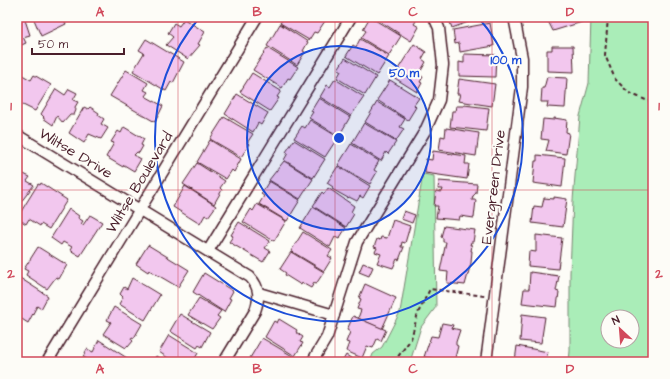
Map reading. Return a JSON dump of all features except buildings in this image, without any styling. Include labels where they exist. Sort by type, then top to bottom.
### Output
[{"type":"street","name":"Wiltse Boulevard","points":[[47,362],[257,17]]},
{"type":"street","points":[[208,251],[351,17]]},
{"type":"street","points":[[312,362],[327,337],[357,242],[425,131],[439,100],[443,65],[439,28],[434,17]]},
{"type":"street","name":"Evergreen Drive","points":[[486,362],[522,87],[522,58],[514,17]]},
{"type":"street","name":"Wiltse Drive","points":[[17,135],[250,277],[256,284],[259,293]]},
{"type":"street","points":[[224,362],[255,311],[259,293],[334,315]]},
{"type":"path","points":[[608,17],[606,55],[615,79],[629,93],[653,103]]},
{"type":"path","points":[[394,362],[411,339],[418,314],[430,289],[494,297]]},
{"type":"green space","points":[[591,17],[653,17],[653,362],[569,362],[573,200],[580,116],[589,83]]},
{"type":"green space","points":[[423,174],[434,176],[436,307],[421,327],[410,362],[370,362],[373,354],[382,347],[400,312]]}]
